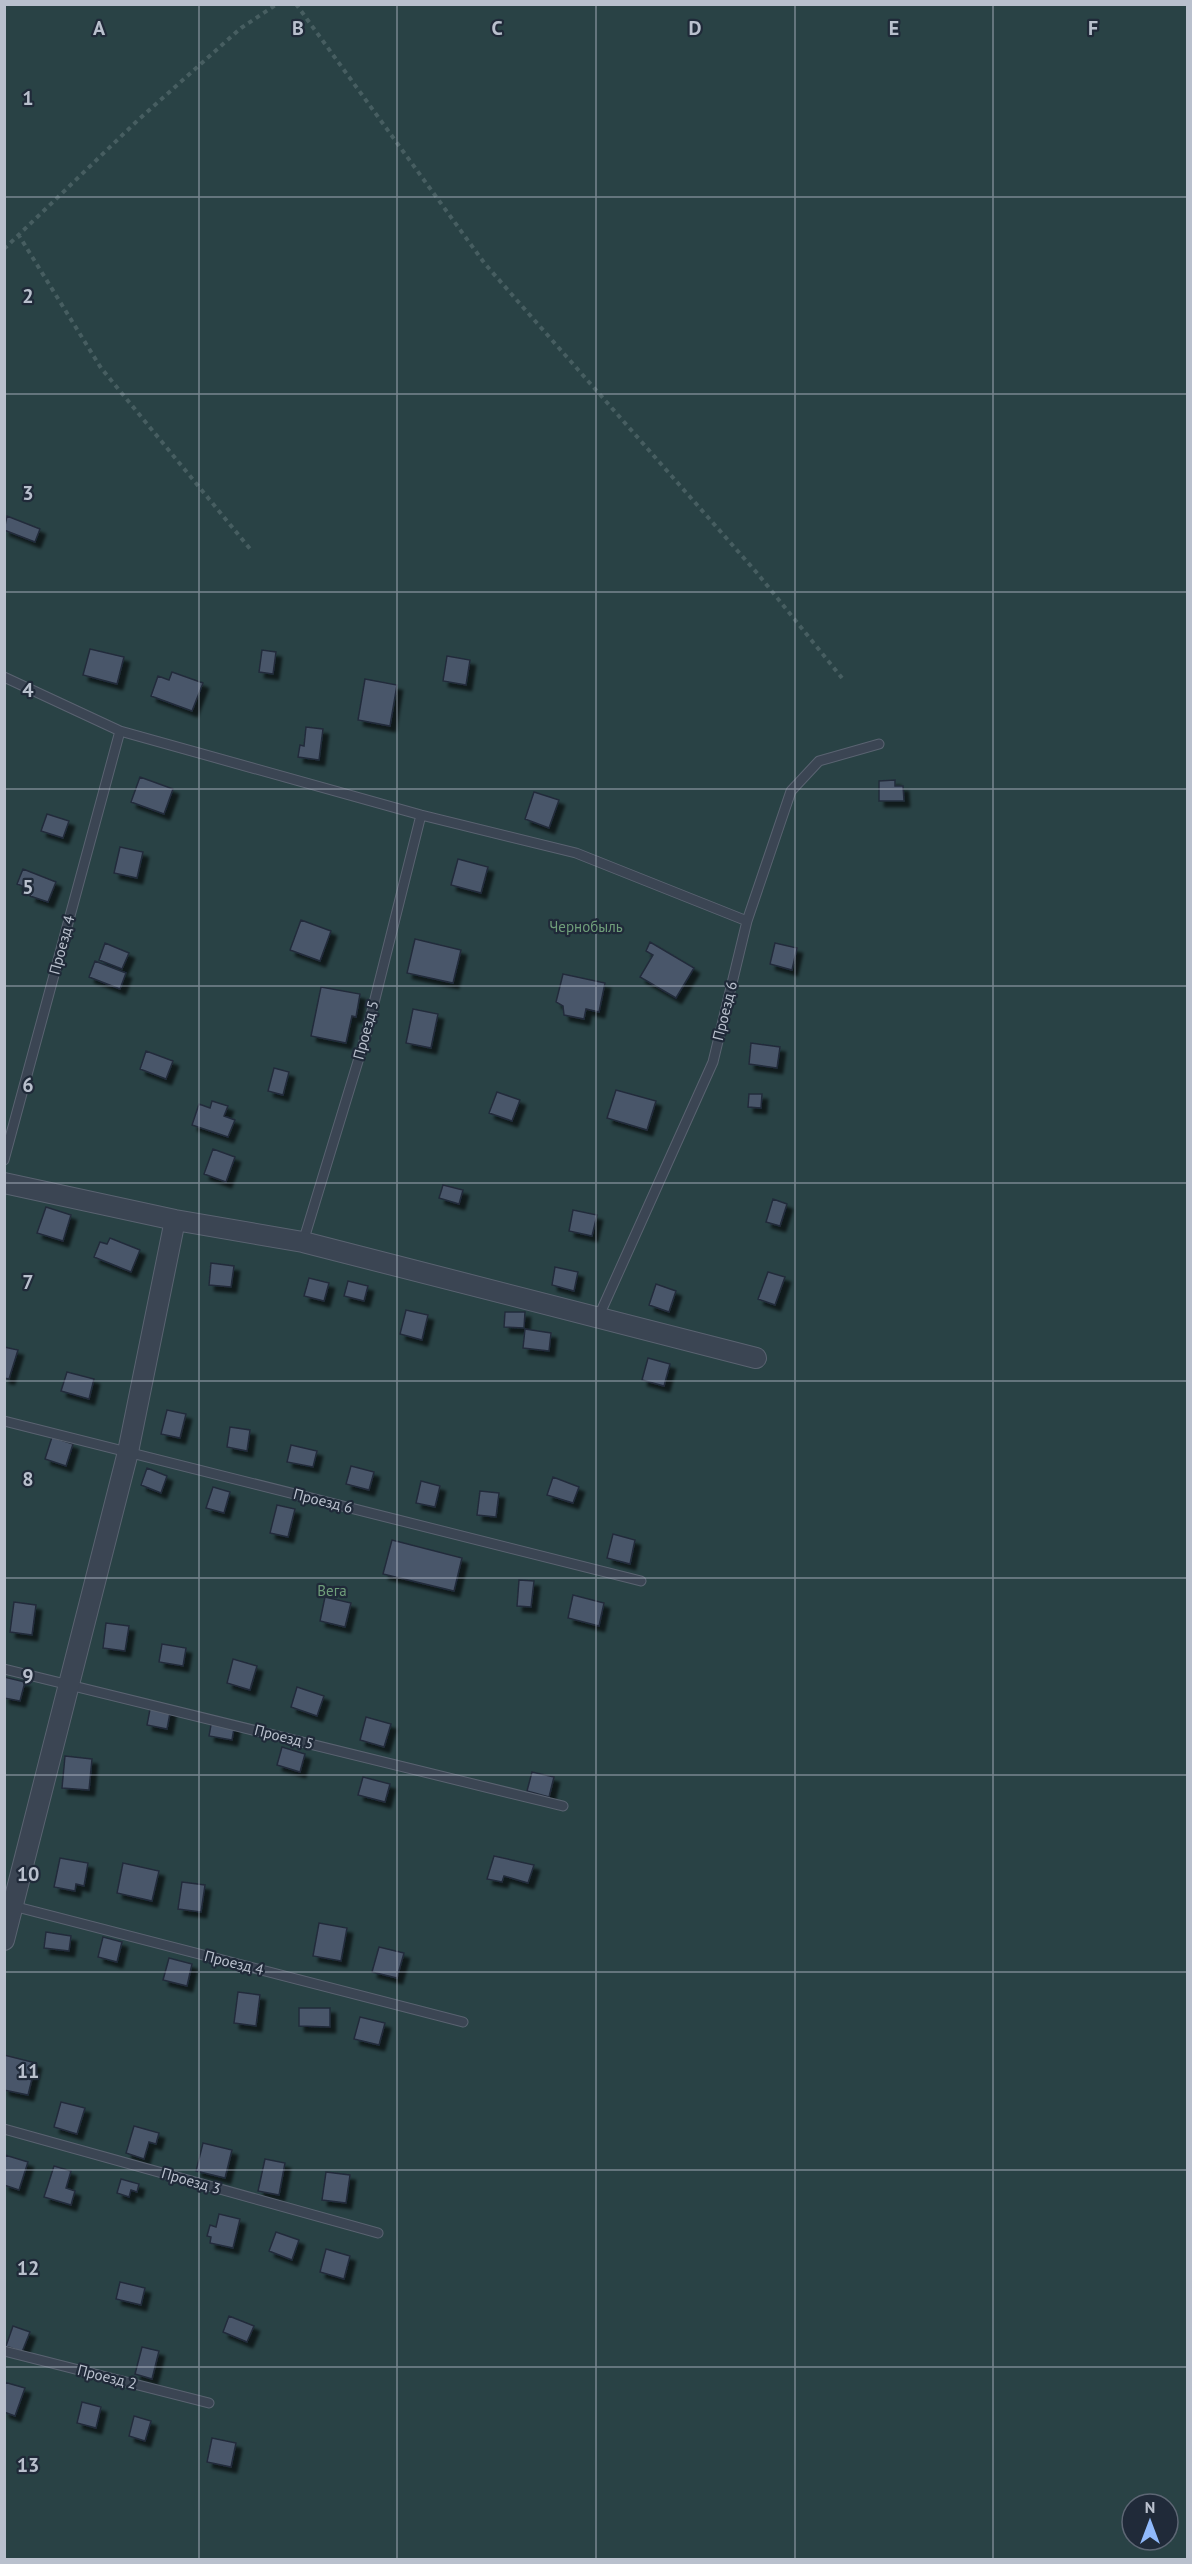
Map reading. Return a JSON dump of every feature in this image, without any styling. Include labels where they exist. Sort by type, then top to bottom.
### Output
[{"type":"street","points":[[4,1183],[175,1220],[303,1242],[756,1358]]},
{"type":"street","points":[[4,1940],[9,1905],[69,1684],[128,1452],[175,1220]]},
{"type":"lane","points":[[4,677],[120,731],[421,815],[576,853],[747,921]]},
{"type":"lane","name":"Проезд 4","points":[[4,1160],[120,731]]},
{"type":"lane","name":"Проезд 6","points":[[598,1318],[713,1062],[747,921],[791,791],[819,761],[879,744]]},
{"type":"lane","name":"Проезд 5","points":[[303,1242],[366,1035],[421,815]]},
{"type":"lane","name":"Проезд 6","points":[[4,1421],[641,1581]]},
{"type":"lane","name":"Проезд 5","points":[[4,1669],[563,1806]]},
{"type":"lane","name":"Проезд 4","points":[[9,1905],[463,2022]]},
{"type":"lane","name":"Проезд 3","points":[[4,2129],[378,2233]]},
{"type":"lane","name":"Проезд 2","points":[[4,2351],[209,2403]]},
{"type":"path","points":[[4,249],[136,122],[232,36],[277,4]]},
{"type":"path","points":[[296,4],[485,264],[757,573],[842,678]]},
{"type":"path","points":[[18,234],[101,368],[251,550]]},
{"type":"green space","points":[[5,5],[1187,5],[1187,2559],[5,2559]]},
{"type":"building","points":[[7,516],[40,529],[35,542],[4,530]]},
{"type":"building","points":[[90,649],[124,657],[117,684],[83,675]]},
{"type":"building","points":[[262,650],[276,652],[273,674],[259,672]]},
{"type":"building","points":[[447,656],[470,660],[466,685],[443,681]]},
{"type":"building","points":[[172,672],[203,683],[192,711],[151,696],[158,676],[169,680]]},
{"type":"building","points":[[365,679],[397,685],[390,726],[358,720]]},
{"type":"building","points":[[306,727],[323,729],[319,760],[298,757],[300,745],[304,746]]},
{"type":"building","points":[[140,777],[173,789],[164,814],[131,802]]},
{"type":"building","points":[[895,780],[895,786],[903,786],[904,801],[879,801],[879,781]]},
{"type":"building","points":[[534,792],[559,800],[549,828],[525,819]]},
{"type":"building","points":[[47,814],[69,821],[63,838],[41,831]]},
{"type":"building","points":[[120,847],[143,852],[137,878],[114,873]]},
{"type":"building","points":[[458,859],[488,867],[481,893],[451,885]]},
{"type":"building","points":[[23,869],[56,882],[48,902],[30,896],[33,890],[17,884]]},
{"type":"building","points":[[301,920],[331,931],[320,961],[290,950]]},
{"type":"building","points":[[415,939],[461,950],[453,983],[407,973]]},
{"type":"building","points":[[650,942],[694,968],[676,998],[640,977],[653,955],[646,951]]},
{"type":"building","points":[[105,943],[129,953],[122,969],[99,960]]},
{"type":"building","points":[[775,943],[797,948],[792,970],[770,964]]},
{"type":"building","points":[[95,961],[126,973],[120,989],[89,977]]},
{"type":"building","points":[[563,974],[605,983],[599,1012],[586,1009],[584,1019],[564,1015],[563,1006],[556,1002]]},
{"type":"building","points":[[321,987],[360,994],[356,1017],[352,1016],[346,1043],[311,1036]]},
{"type":"building","points":[[413,1009],[438,1014],[431,1048],[406,1043]]},
{"type":"building","points":[[751,1043],[780,1047],[777,1068],[749,1064]]},
{"type":"building","points":[[146,1051],[173,1061],[166,1079],[140,1069]]},
{"type":"building","points":[[274,1068],[289,1072],[283,1095],[268,1091]]},
{"type":"building","points":[[616,1090],[656,1101],[647,1130],[607,1118]]},
{"type":"building","points":[[497,1092],[520,1100],[512,1121],[489,1113]]},
{"type":"building","points":[[749,1094],[762,1094],[761,1108],[748,1107]]},
{"type":"building","points":[[212,1101],[228,1106],[224,1116],[235,1120],[228,1137],[192,1125],[199,1104],[210,1108]]},
{"type":"building","points":[[213,1149],[235,1157],[226,1182],[204,1174]]},
{"type":"building","points":[[443,1185],[463,1190],[459,1204],[439,1198]]},
{"type":"building","points":[[773,1199],[787,1204],[780,1226],[766,1222]]},
{"type":"building","points":[[46,1207],[71,1215],[63,1241],[37,1233]]},
{"type":"building","points":[[573,1210],[597,1215],[592,1236],[569,1231]]},
{"type":"building","points":[[110,1238],[140,1250],[131,1272],[94,1257],[100,1242],[107,1244]]},
{"type":"building","points":[[211,1263],[234,1266],[231,1287],[209,1285]]},
{"type":"building","points":[[555,1267],[578,1272],[574,1291],[552,1285]]},
{"type":"building","points":[[768,1272],[785,1277],[775,1305],[758,1299]]},
{"type":"building","points":[[309,1278],[329,1283],[324,1301],[304,1296]]},
{"type":"building","points":[[348,1281],[368,1286],[364,1301],[344,1296]]},
{"type":"building","points":[[656,1284],[676,1291],[669,1312],[649,1305]]},
{"type":"building","points":[[406,1310],[428,1315],[422,1340],[400,1334]]},
{"type":"building","points":[[505,1312],[525,1312],[524,1328],[504,1327]]},
{"type":"building","points":[[525,1329],[551,1333],[549,1351],[523,1348]]},
{"type":"building","points":[[4,1347],[18,1350],[9,1379],[4,1378]]},
{"type":"building","points":[[648,1358],[670,1364],[664,1386],[642,1380]]},
{"type":"building","points":[[67,1372],[94,1379],[89,1399],[61,1391]]},
{"type":"building","points":[[167,1410],[186,1414],[180,1438],[161,1434]]},
{"type":"building","points":[[230,1427],[250,1430],[247,1451],[227,1447]]},
{"type":"building","points":[[52,1437],[73,1444],[66,1466],[45,1459]]},
{"type":"building","points":[[291,1445],[317,1451],[313,1467],[287,1462]]},
{"type":"building","points":[[351,1466],[374,1472],[369,1490],[346,1484]]},
{"type":"building","points":[[147,1468],[167,1476],[161,1493],[141,1485]]},
{"type":"building","points":[[553,1477],[579,1487],[573,1503],[547,1495]]},
{"type":"building","points":[[421,1481],[440,1486],[435,1507],[416,1503]]},
{"type":"building","points":[[213,1487],[230,1492],[224,1513],[206,1508]]},
{"type":"building","points":[[480,1491],[499,1493],[496,1517],[477,1515]]},
{"type":"building","points":[[277,1505],[295,1509],[288,1537],[270,1533]]},
{"type":"building","points":[[613,1534],[635,1540],[630,1564],[607,1558]]},
{"type":"building","points":[[392,1540],[462,1558],[454,1591],[383,1574]]},
{"type":"building","points":[[519,1580],[534,1581],[531,1607],[517,1606]]},
{"type":"building","points":[[573,1595],[604,1603],[599,1626],[568,1618]]},
{"type":"building","points":[[325,1597],[351,1603],[345,1627],[320,1621]]},
{"type":"building","points":[[14,1602],[36,1605],[32,1635],[10,1632]]},
{"type":"building","points":[[106,1623],[129,1626],[125,1651],[103,1648]]},
{"type":"building","points":[[162,1644],[186,1648],[183,1666],[159,1662]]},
{"type":"building","points":[[233,1659],[257,1666],[250,1690],[227,1683]]},
{"type":"building","points":[[4,1677],[25,1682],[20,1701],[4,1698]]},
{"type":"building","points":[[297,1687],[324,1696],[317,1716],[291,1707]]},
{"type":"building","points":[[151,1704],[171,1708],[167,1729],[147,1725]]},
{"type":"building","points":[[366,1717],[391,1724],[384,1747],[360,1740]]},
{"type":"building","points":[[212,1719],[235,1723],[232,1740],[209,1736]]},
{"type":"building","points":[[282,1747],[305,1754],[300,1772],[277,1765]]},
{"type":"building","points":[[65,1756],[92,1759],[89,1790],[62,1788]]},
{"type":"building","points":[[532,1772],[554,1777],[549,1797],[527,1791]]},
{"type":"building","points":[[363,1777],[390,1784],[385,1802],[358,1795]]},
{"type":"building","points":[[494,1856],[534,1865],[528,1883],[504,1876],[502,1882],[487,1879]]},
{"type":"building","points":[[60,1858],[88,1863],[84,1886],[76,1884],[75,1891],[54,1887]]},
{"type":"building","points":[[123,1863],[159,1871],[152,1901],[117,1893]]},
{"type":"building","points":[[182,1882],[205,1885],[201,1912],[178,1909]]},
{"type":"building","points":[[319,1923],[347,1928],[341,1961],[313,1956]]},
{"type":"building","points":[[46,1932],[71,1936],[69,1951],[44,1948]]},
{"type":"building","points":[[103,1937],[122,1942],[117,1962],[98,1957]]},
{"type":"building","points":[[379,1947],[404,1953],[397,1978],[372,1972]]},
{"type":"building","points":[[169,1958],[192,1964],[187,1986],[163,1980]]},
{"type":"building","points":[[238,1992],[260,1995],[256,2026],[234,2023]]},
{"type":"building","points":[[299,2008],[330,2008],[330,2027],[299,2026]]},
{"type":"building","points":[[360,2017],[385,2023],[379,2045],[354,2039]]},
{"type":"building","points":[[4,2055],[36,2063],[28,2095],[4,2090]]},
{"type":"building","points":[[61,2102],[85,2108],[77,2134],[54,2127]]},
{"type":"building","points":[[134,2126],[159,2133],[156,2144],[149,2142],[144,2159],[126,2153]]},
{"type":"building","points":[[203,2143],[232,2150],[225,2178],[196,2171]]},
{"type":"building","points":[[5,2155],[28,2162],[19,2190],[4,2185]]},
{"type":"building","points":[[265,2159],[285,2163],[279,2195],[258,2191]]},
{"type":"building","points":[[54,2166],[71,2171],[66,2188],[75,2191],[71,2205],[44,2197]]},
{"type":"building","points":[[326,2172],[350,2175],[346,2203],[322,2200]]},
{"type":"building","points":[[121,2179],[139,2184],[137,2192],[131,2190],[129,2197],[117,2193]]},
{"type":"building","points":[[219,2214],[240,2219],[233,2248],[210,2243],[211,2237],[207,2236],[210,2225],[216,2227]]},
{"type":"building","points":[[276,2232],[299,2240],[292,2260],[269,2251]]},
{"type":"building","points":[[326,2249],[350,2256],[344,2279],[320,2272]]},
{"type":"building","points":[[120,2282],[145,2288],[141,2305],[116,2299]]},
{"type":"building","points":[[229,2316],[254,2326],[247,2342],[223,2332]]},
{"type":"building","points":[[13,2326],[30,2332],[22,2352],[6,2346]]},
{"type":"building","points":[[142,2347],[159,2351],[152,2379],[135,2374]]},
{"type":"building","points":[[4,2382],[25,2388],[15,2416],[4,2412]]},
{"type":"building","points":[[82,2402],[101,2407],[96,2428],[77,2423]]},
{"type":"building","points":[[134,2416],[151,2421],[145,2441],[129,2436]]},
{"type":"building","points":[[212,2438],[236,2443],[231,2467],[207,2462]]},
{"type":"park label","name":"Чернобыль","points":[[586,927]]},
{"type":"park label","name":"Вега","points":[[332,1591]]}]
